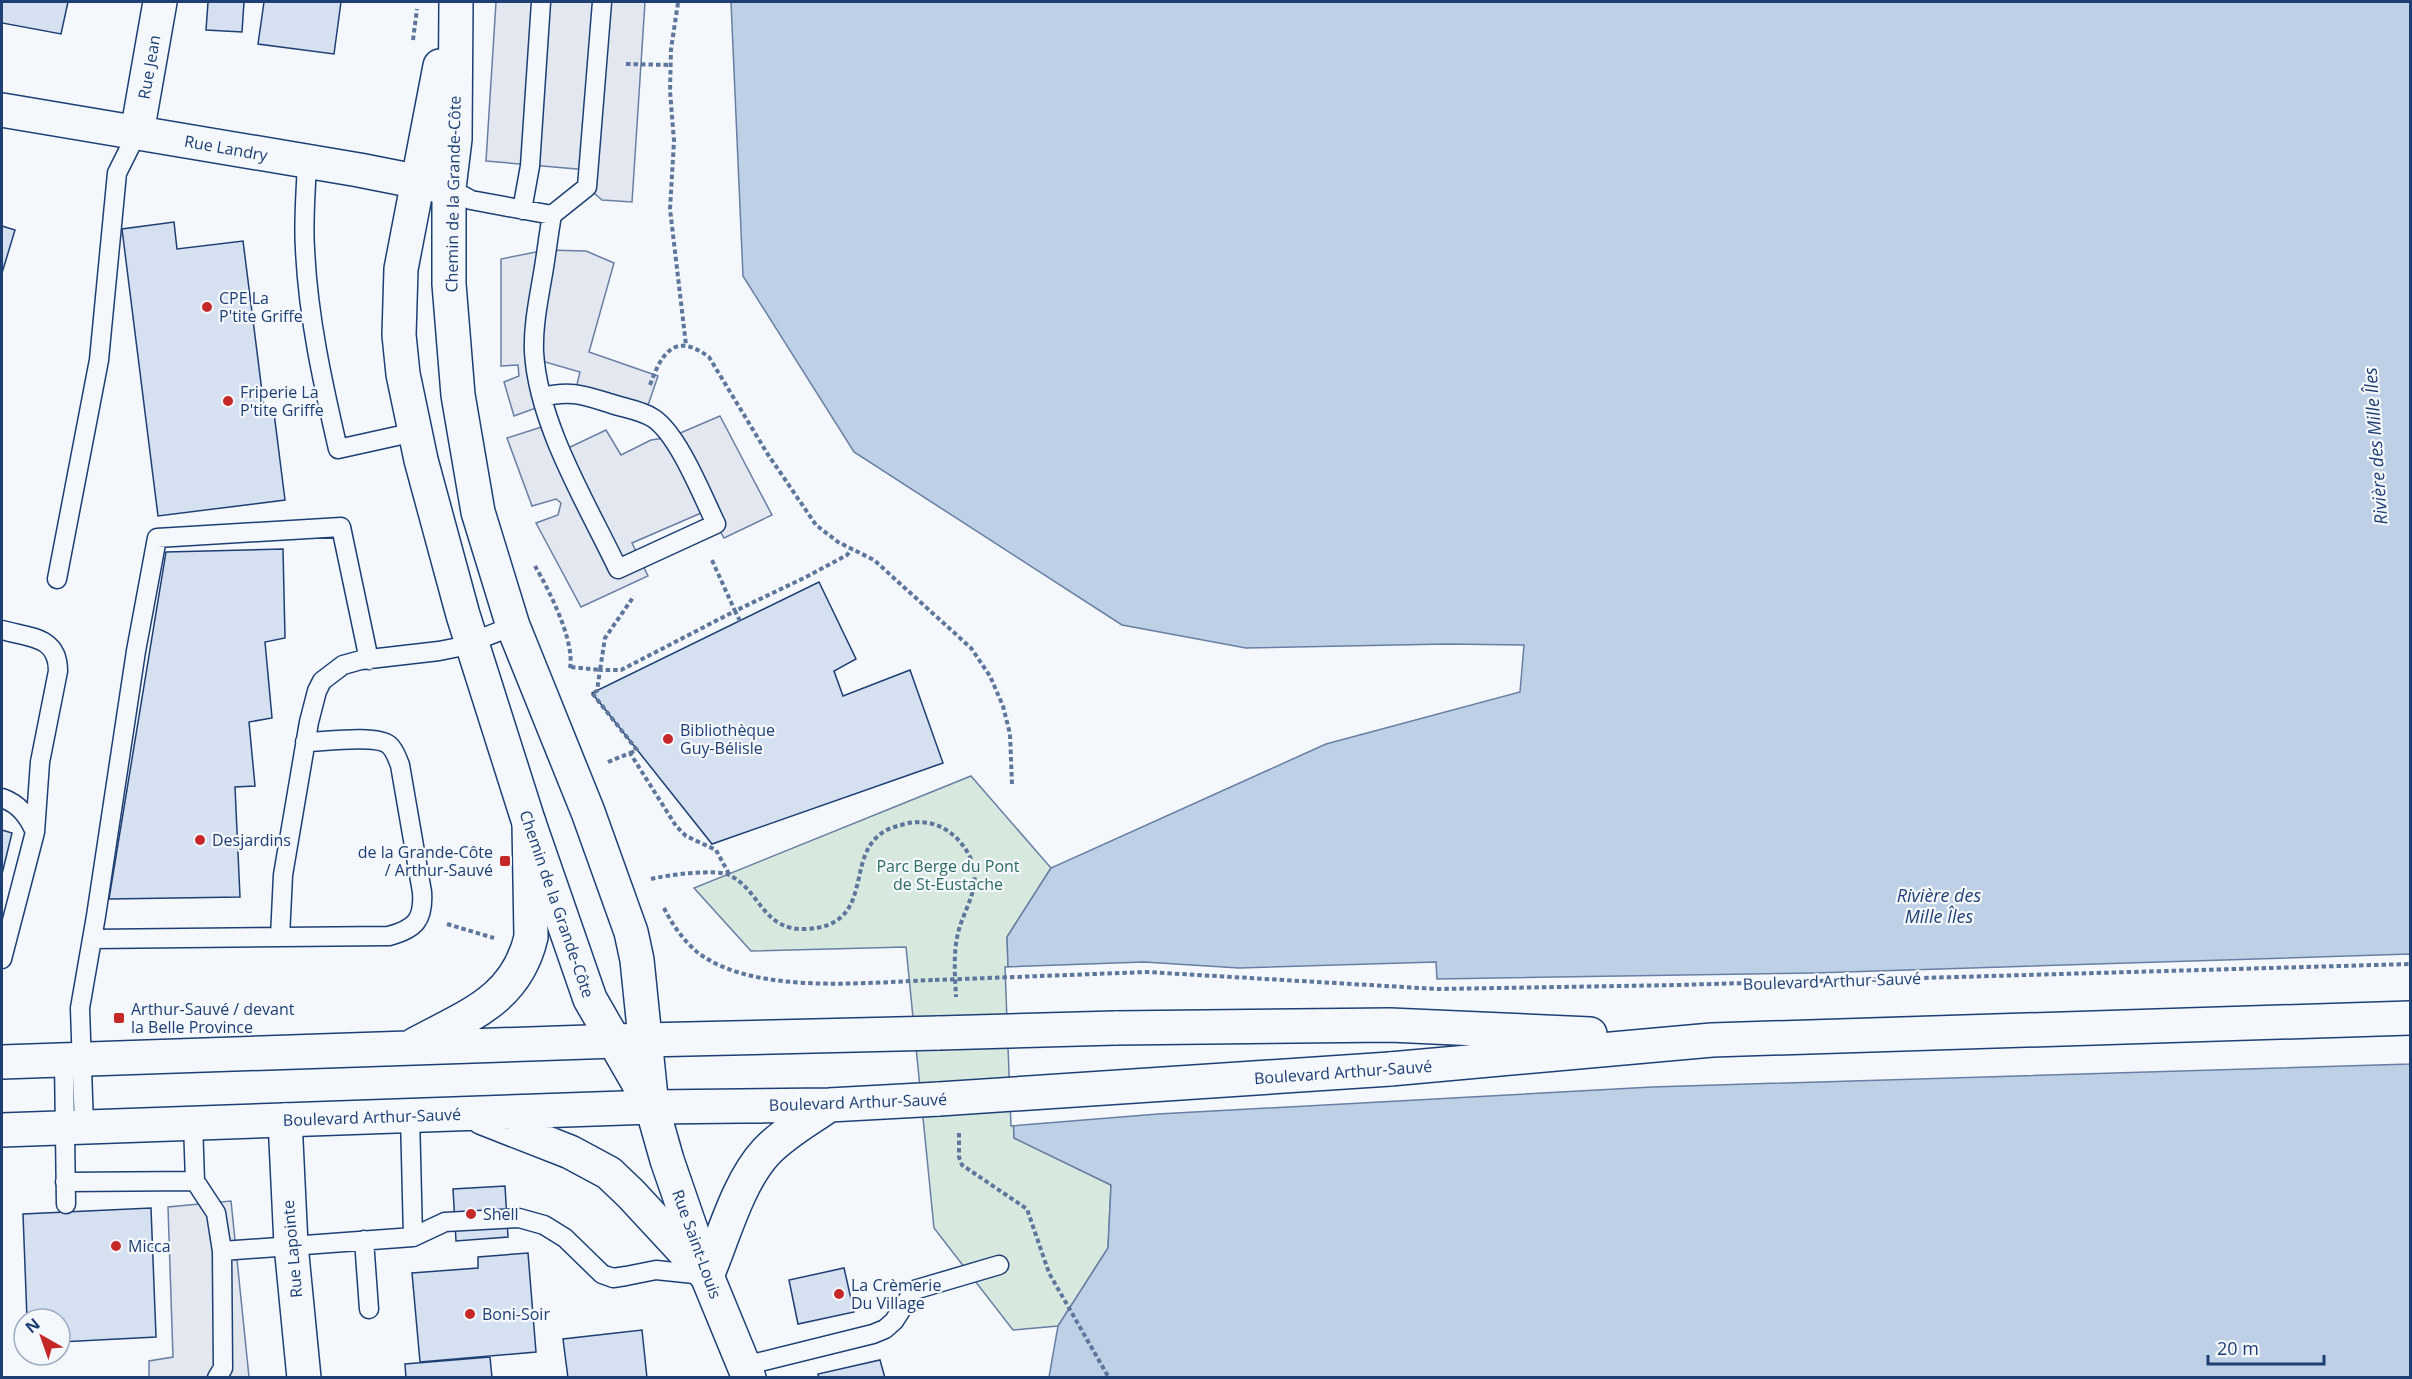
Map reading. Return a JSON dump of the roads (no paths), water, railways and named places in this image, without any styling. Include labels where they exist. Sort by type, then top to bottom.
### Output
[{"type":"main road","name":"Rue Jean","points":[[137,133],[160,2]]},
{"type":"main road","name":"Chemin de la Grande-Côte","points":[[454,2],[401,269],[399,335],[403,374],[440,534],[471,642],[529,823],[590,999],[629,1040],[652,1107]]},
{"type":"main road","name":"Chemin de la Grande-Côte","points":[[454,2],[455,139],[449,188],[449,284],[462,426],[484,535],[513,626],[588,812],[632,932],[637,960],[629,1040]]},
{"type":"main road","name":"Rue Landry","points":[[2,110],[449,188]]},
{"type":"main road","points":[[410,1047],[478,1010],[497,997],[519,972],[527,955],[531,937],[529,823]]},
{"type":"main road","name":"Boulevard Arthur-Sauvé","points":[[2,1130],[652,1107],[829,1105],[1390,1070],[1712,1040],[2410,1018]]},
{"type":"main road","name":"Boulevard Arthur-Sauvé","points":[[2,1062],[629,1040],[1390,1024],[1712,1040]]},
{"type":"main road","points":[[471,1113],[570,1152],[609,1173],[707,1276],[745,1182],[755,1165],[783,1137],[829,1105]]},
{"type":"main road","name":"Rue Saint-Louis","points":[[652,1107],[667,1160],[707,1276],[747,1372]]},
{"type":"main road","name":"Rue Lapointe","points":[[285,1120],[291,1245],[304,1377]]},
{"type":"lane","points":[[522,210],[530,165],[541,2]]},
{"type":"lane","points":[[542,397],[562,392],[575,393],[651,416],[664,426],[674,441],[716,524],[618,569],[555,437],[542,397],[534,351],[535,321],[552,216],[587,187],[602,2]]},
{"type":"lane","points":[[57,579],[99,360],[117,173],[137,133]]},
{"type":"lane","points":[[307,162],[304,216],[310,311],[338,449],[415,432]]},
{"type":"lane","points":[[449,188],[471,200],[552,216]]},
{"type":"lane","points":[[66,1204],[65,1182],[75,1127],[72,1060],[136,651],[157,538],[341,526],[369,660]]},
{"type":"lane","points":[[280,938],[283,875],[305,742],[317,691],[322,681],[343,665],[439,651],[513,626]]},
{"type":"lane","points":[[2,630],[45,642],[54,649],[58,660],[58,671],[40,762],[35,832],[2,959]]},
{"type":"lane","points":[[92,939],[389,936],[412,927],[420,917],[423,905],[402,777],[395,753],[388,744],[381,741],[305,742]]},
{"type":"lane","points":[[2,798],[29,817],[35,832]]},
{"type":"lane","points":[[410,1116],[413,1237]]},
{"type":"lane","points":[[193,1123],[195,1181],[216,1213],[222,1251],[223,1368],[217,1377]]},
{"type":"lane","points":[[65,1182],[195,1181]]},
{"type":"lane","points":[[222,1251],[413,1237],[445,1222],[519,1218],[544,1225],[565,1238],[602,1275],[613,1278],[656,1270],[707,1276]]},
{"type":"lane","points":[[364,1240],[369,1309]]},
{"type":"lane","points":[[747,1372],[885,1329],[894,1321],[914,1290],[999,1265]]},
{"type":"water","name":"Rivière des Mille Îles","points":[[731,2],[2410,2],[2410,1377],[1049,1377],[1058,1326],[1108,1248],[1111,1185],[1014,1138],[1007,937],[1051,868],[1326,744],[1520,692],[1524,645],[1446,644],[1246,648],[1122,625],[854,452],[743,276]]},
{"type":"place","name":"CPE La P'tite Griffe","points":[[207,307]]},
{"type":"place","name":"Friperie La P'tite Griffe","points":[[228,401]]},
{"type":"place","name":"Bibliothèque Guy-Bélisle","points":[[668,739]]},
{"type":"place","name":"Desjardins","points":[[200,840]]},
{"type":"place","name":"de la Grande-Côte / Arthur-Sauvé","points":[[505,861]]},
{"type":"place","name":"Arthur-Sauvé / devant la Belle Province","points":[[119,1018]]},
{"type":"place","name":"Shell","points":[[471,1214]]},
{"type":"place","name":"Micca","points":[[116,1246]]},
{"type":"place","name":"La Crèmerie Du Village","points":[[839,1294]]},
{"type":"place","name":"Boni-Soir","points":[[470,1314]]},
{"type":"park label","name":"Parc Berge du Pont de St-Eustache","points":[[948,875]]}]
